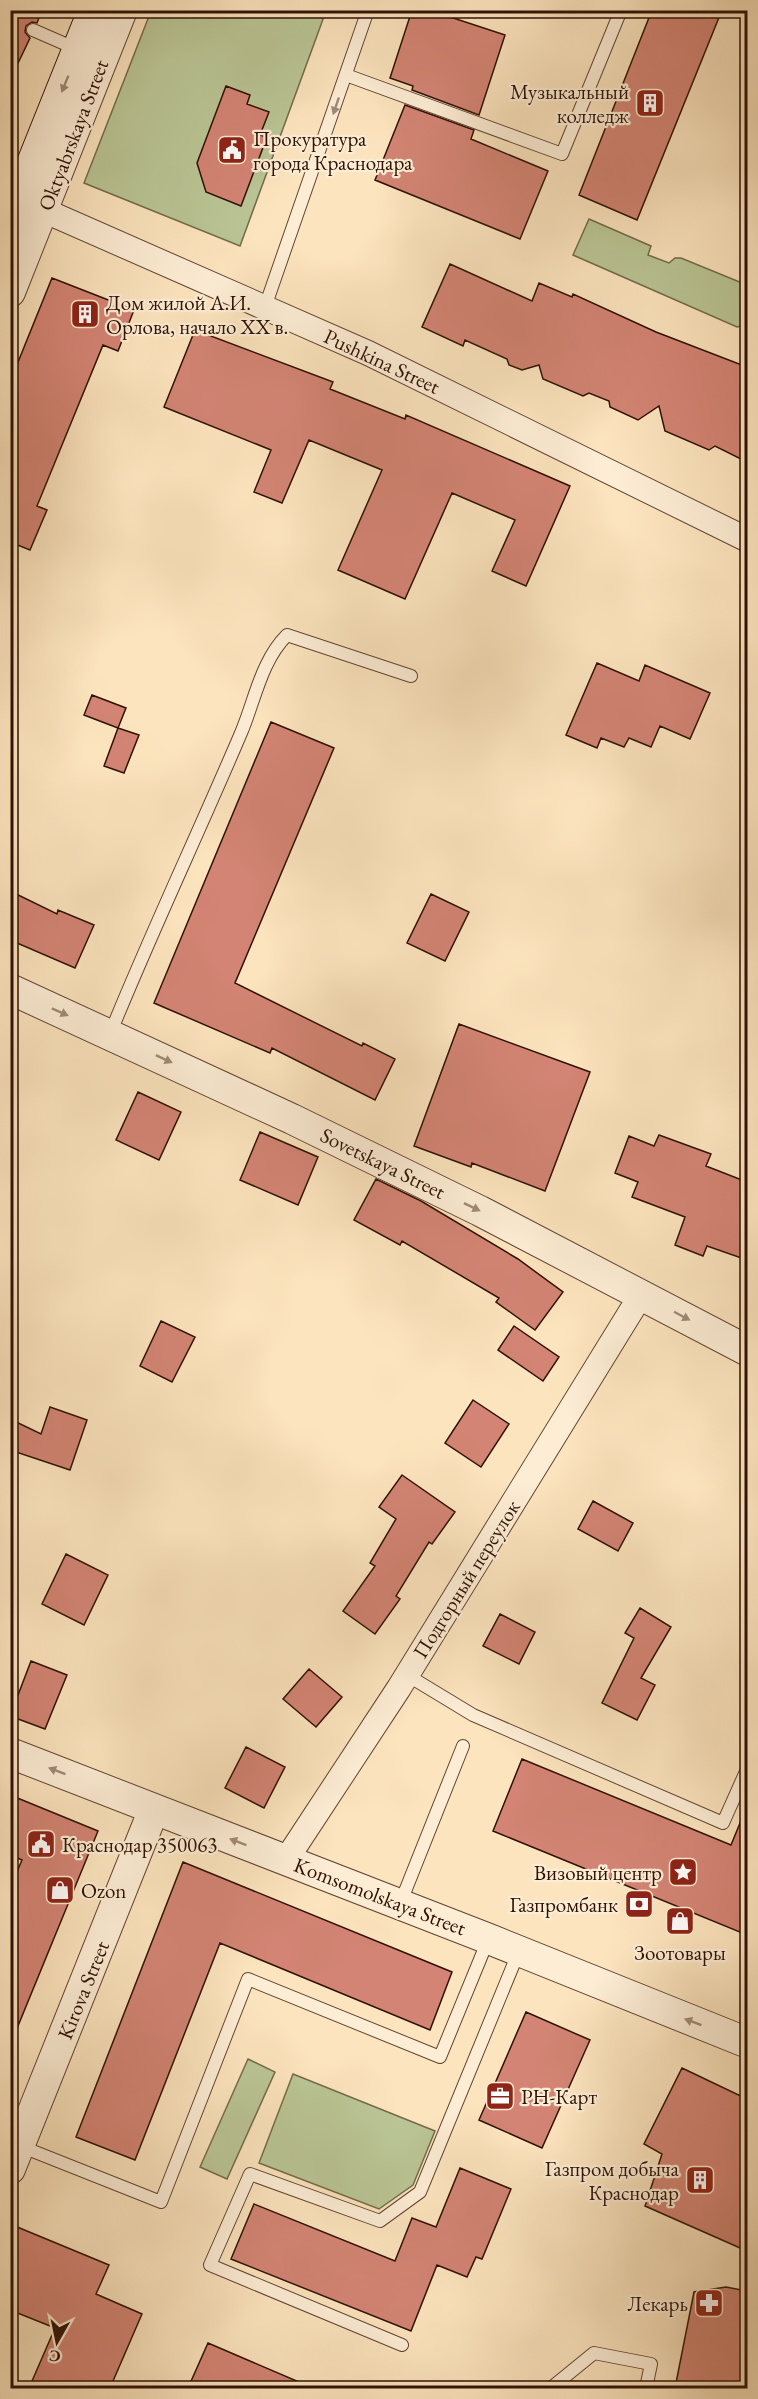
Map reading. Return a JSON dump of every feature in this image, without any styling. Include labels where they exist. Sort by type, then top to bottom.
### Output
[{"type":"main road","name":"Oktyabrskaya Street","points":[[21,207],[94,10]]},
{"type":"street","name":"Oktyabrskaya Street","points":[[10,292],[21,207],[122,10]]},
{"type":"street","name":"Pushkina Street","points":[[21,207],[265,307],[368,353],[747,540]]},
{"type":"street","name":"Sovetskaya Street","points":[[10,989],[110,1034],[480,1210],[747,1351]]},
{"type":"street","name":"Подгорный переулок","points":[[286,1860],[407,1675],[640,1295]]},
{"type":"street","name":"Komsomolskaya Street","points":[[10,1753],[489,1939],[747,2043]]},
{"type":"street","name":"Kirova Street","points":[[15,2157],[154,1809]]},
{"type":"lane","points":[[265,307],[368,10]]},
{"type":"lane","points":[[346,75],[562,154],[621,10]]},
{"type":"lane","points":[[33,30],[79,50]]},
{"type":"lane","points":[[110,1034],[157,920],[241,732],[273,649],[287,635],[411,676]]},
{"type":"lane","points":[[407,1675],[473,1715],[723,1823],[747,1767]]},
{"type":"lane","points":[[400,1904],[463,1746]]},
{"type":"lane","points":[[15,2157],[161,2202],[248,1978],[440,2057],[489,1939]]},
{"type":"lane","points":[[402,2345],[210,2265],[250,2174],[380,2221],[420,2192],[519,1951]]},
{"type":"lane","points":[[551,2388],[594,2353],[651,2364],[646,2388]]},
{"type":"green space","points":[[151,11],[326,11],[240,246],[84,183]]},
{"type":"green space","points":[[589,219],[651,246],[648,255],[669,263],[675,258],[681,258],[747,285],[747,325],[737,327],[573,255]]},
{"type":"green space","points":[[248,2059],[275,2072],[227,2179],[200,2167]]},
{"type":"green space","points":[[293,2074],[435,2131],[413,2185],[379,2209],[259,2163]]},
{"type":"building","points":[[10,10],[42,10],[37,23],[32,22],[26,26],[25,32],[30,38],[10,80]]},
{"type":"building","points":[[412,10],[429,10],[505,35],[479,115],[412,90],[413,86],[390,78]]},
{"type":"building","name":"Музыкальный колледж","points":[[652,10],[722,10],[637,220],[579,195]]},
{"type":"building","name":"Прокуратура города Краснодара","points":[[226,86],[250,95],[247,104],[269,112],[260,135],[267,137],[241,206],[206,192],[197,163]]},
{"type":"building","points":[[405,105],[474,130],[471,139],[548,171],[520,239],[375,180]]},
{"type":"building","points":[[450,264],[532,301],[539,283],[572,297],[573,294],[656,332],[747,367],[747,462],[715,446],[709,450],[665,431],[659,406],[638,420],[610,407],[609,401],[589,393],[583,396],[543,379],[539,365],[522,370],[509,365],[507,359],[465,340],[463,346],[422,327]]},
{"type":"building","points":[[52,278],[134,310],[118,351],[103,345],[37,506],[47,510],[30,550],[10,542],[10,382]]},
{"type":"building","points":[[195,330],[333,382],[330,389],[405,419],[406,415],[570,486],[526,586],[492,571],[515,520],[452,493],[405,599],[338,570],[382,470],[309,440],[282,503],[254,492],[271,450],[164,407]]},
{"type":"building","points":[[597,663],[639,681],[645,665],[710,693],[690,739],[660,726],[651,747],[629,738],[624,747],[601,738],[597,748],[566,735]]},
{"type":"building","points":[[92,695],[126,708],[118,728],[84,715]]},
{"type":"building","points":[[271,722],[334,748],[235,983],[362,1046],[363,1043],[395,1059],[375,1100],[272,1048],[270,1053],[154,1003]]},
{"type":"building","points":[[118,728],[139,735],[124,773],[104,766]]},
{"type":"building","points":[[10,891],[57,914],[58,910],[94,925],[75,968],[10,940]]},
{"type":"building","points":[[431,894],[469,912],[445,961],[407,943]]},
{"type":"building","points":[[459,1024],[590,1072],[545,1191],[472,1163],[471,1167],[414,1146]]},
{"type":"building","points":[[138,1092],[181,1112],[159,1160],[116,1140]]},
{"type":"building","points":[[260,1132],[318,1157],[298,1205],[240,1180]]},
{"type":"building","points":[[659,1135],[711,1154],[706,1166],[747,1182],[747,1260],[707,1246],[703,1256],[675,1245],[685,1217],[632,1197],[638,1182],[615,1173],[629,1136],[654,1146]]},
{"type":"building","points":[[376,1179],[421,1201],[518,1259],[563,1292],[535,1330],[496,1302],[499,1298],[402,1241],[400,1245],[354,1220]]},
{"type":"building","points":[[161,1321],[195,1337],[172,1382],[140,1366]]},
{"type":"building","points":[[514,1326],[559,1357],[543,1381],[498,1350]]},
{"type":"building","points":[[473,1400],[509,1424],[481,1467],[445,1443]]},
{"type":"building","points":[[50,1407],[87,1420],[70,1470],[10,1450],[10,1419],[41,1434]]},
{"type":"building","points":[[402,1475],[455,1512],[432,1544],[429,1542],[396,1596],[400,1599],[375,1634],[343,1611],[375,1566],[370,1563],[396,1519],[379,1507]]},
{"type":"building","points":[[593,1501],[633,1523],[618,1551],[578,1529]]},
{"type":"building","points":[[66,1554],[108,1575],[84,1625],[42,1604]]},
{"type":"building","points":[[640,1608],[671,1627],[641,1678],[655,1685],[637,1720],[602,1703],[634,1638],[625,1633]]},
{"type":"building","points":[[500,1614],[535,1632],[519,1664],[483,1646]]},
{"type":"building","points":[[31,1661],[67,1675],[45,1729],[10,1716]]},
{"type":"building","points":[[309,1669],[342,1697],[316,1727],[283,1699]]},
{"type":"building","points":[[246,1747],[285,1767],[264,1808],[225,1788]]},
{"type":"building","points":[[522,1759],[731,1845],[747,1806],[747,1935],[493,1831]]},
{"type":"building","points":[[10,1795],[98,1831],[11,2043],[10,1888],[22,1860],[10,1855]]},
{"type":"building","points":[[183,1862],[452,1972],[430,2030],[220,1943],[135,2160],[76,2137]]},
{"type":"building","points":[[526,2012],[590,2040],[542,2148],[479,2120]]},
{"type":"building","name":"Газпром добыча Краснодар","points":[[682,2068],[747,2099],[747,2251],[645,2206],[662,2154],[644,2144]]},
{"type":"building","points":[[460,2168],[511,2189],[482,2259],[476,2257],[467,2277],[437,2265],[411,2331],[231,2259],[254,2204],[395,2261],[412,2218],[436,2227]]},
{"type":"building","points":[[10,2224],[109,2265],[96,2294],[142,2314],[110,2388],[29,2388],[55,2328],[10,2310]]},
{"type":"building","points":[[726,2287],[747,2291],[747,2388],[675,2388],[694,2292]]},
{"type":"building","points":[[208,2343],[313,2388],[188,2388]]},
{"type":"place","name":"Музыкальный колледж","points":[[650,103]]},
{"type":"place","name":"Прокуратура города Краснодара","points":[[232,150]]},
{"type":"place","name":"Дом жилой А.И. Орлова, начало XX в.","points":[[85,314]]},
{"type":"place","name":"Краснодар 350063","points":[[41,1844]]},
{"type":"place","name":"Визовый центр","points":[[683,1872]]},
{"type":"place","name":"Ozon","points":[[60,1890]]},
{"type":"place","name":"Газпромбанк","points":[[639,1904]]},
{"type":"place","name":"Зоотовары","points":[[680,1921]]},
{"type":"place","name":"РН-Карт","points":[[500,2096]]},
{"type":"place","name":"Газпром добыча Краснодар","points":[[700,2180]]},
{"type":"place","name":"Лекарь","points":[[709,2303]]}]
